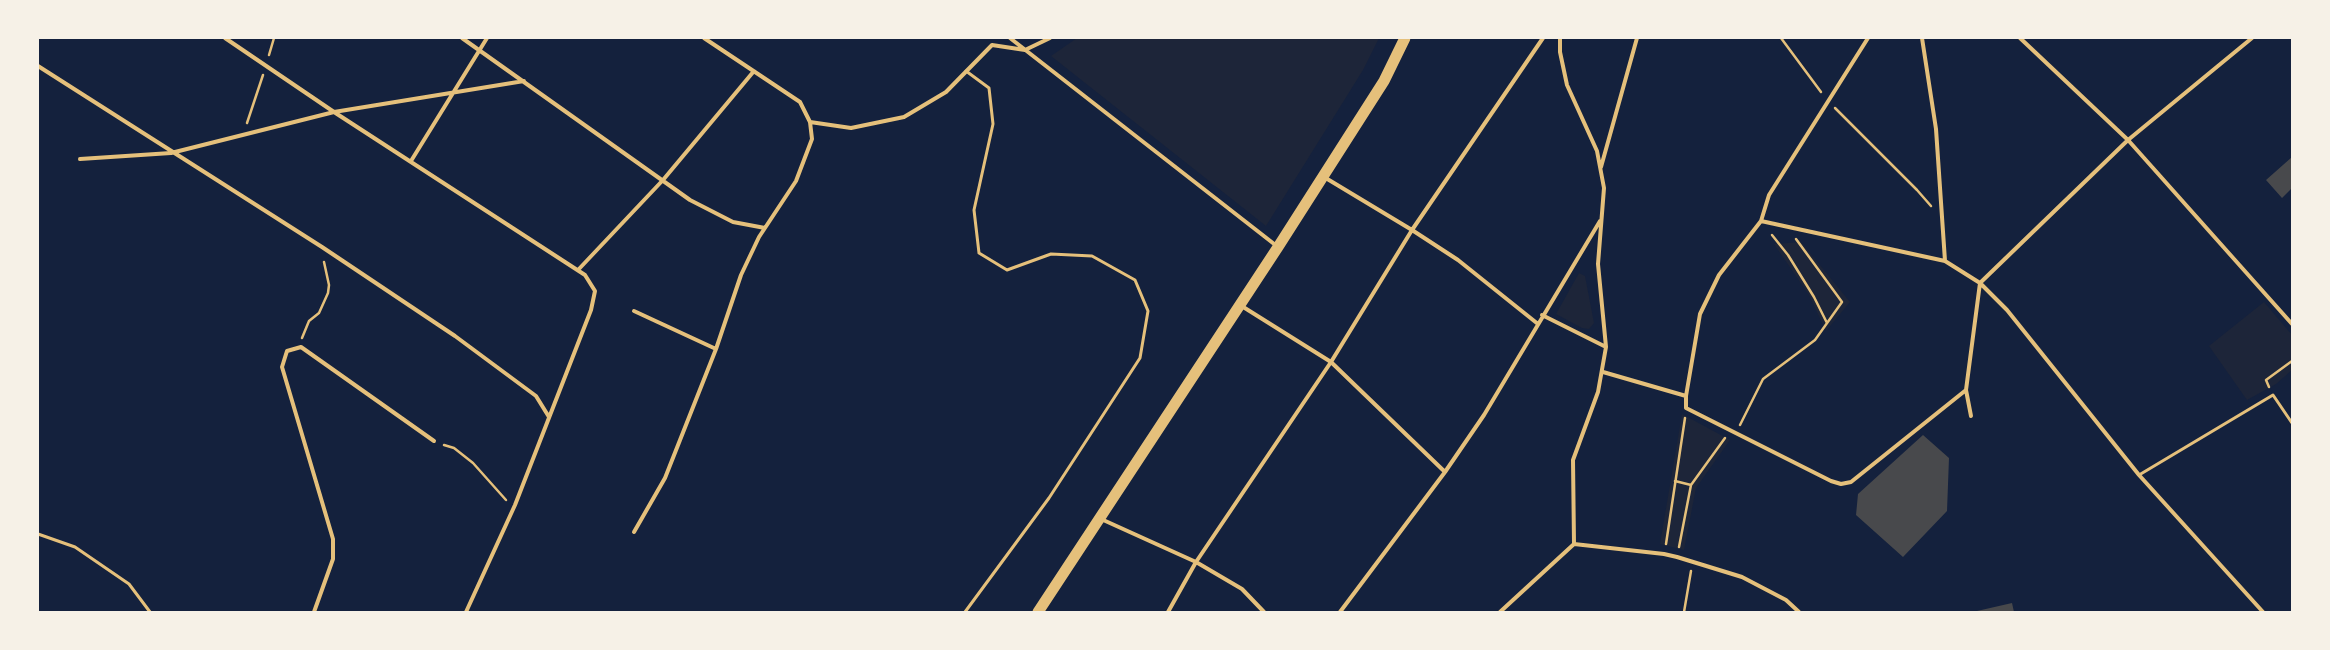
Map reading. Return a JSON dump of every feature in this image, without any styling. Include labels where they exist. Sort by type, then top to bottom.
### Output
[{"type":"highway","points":[[1038,612],[1239,304],[1278,247],[1384,81],[1405,38]]},
{"type":"street","points":[[225,38],[334,112],[578,270],[585,275],[596,292],[591,310],[515,504],[466,612]]},
{"type":"street","points":[[462,38],[690,200],[733,222],[765,228]]},
{"type":"street","points":[[411,161],[487,38]]},
{"type":"street","points":[[634,532],[665,478],[716,349],[741,275],[765,228],[796,181],[807,157],[812,138],[810,122],[800,102],[704,38]]},
{"type":"street","points":[[1010,38],[1278,247]]},
{"type":"street","points":[[810,122],[851,128],[904,117],[946,92],[992,45],[1025,50],[1050,38]]},
{"type":"street","points":[[1168,612],[1196,562],[1331,362],[1412,230],[1543,38]]},
{"type":"street","points":[[1500,612],[1574,544],[1573,460],[1603,372],[1606,347],[1598,264],[1604,188],[1597,151],[1567,85],[1560,52],[1560,38]]},
{"type":"street","points":[[1601,169],[1637,38]]},
{"type":"street","points":[[1868,38],[1770,195],[1761,221],[1719,275],[1700,314],[1686,396],[1686,408],[1831,481],[1842,484],[1851,482],[1966,390]]},
{"type":"street","points":[[1922,38],[1936,129],[1945,261]]},
{"type":"street","points":[[2020,38],[2128,140],[2292,324]]},
{"type":"street","points":[[1971,416],[1966,390],[1980,283],[2128,140],[2252,38]]},
{"type":"street","points":[[38,66],[171,153],[322,247],[455,336],[536,396],[549,416]]},
{"type":"street","points":[[578,270],[663,180],[754,71]]},
{"type":"street","points":[[80,159],[171,153],[334,112],[524,81]]},
{"type":"street","points":[[1323,176],[1458,260],[1538,324]]},
{"type":"street","points":[[1340,612],[1445,472],[1504,383],[1542,315],[1602,219]]},
{"type":"street","points":[[1761,221],[1945,261],[1980,283],[2007,310],[2139,475],[2263,612]]},
{"type":"street","points":[[1239,304],[1331,362],[1445,472]]},
{"type":"street","points":[[634,311],[716,349]]},
{"type":"street","points":[[1542,315],[1606,347]]},
{"type":"street","points":[[314,612],[333,559],[333,539],[282,367],[287,351],[301,346],[434,441]]},
{"type":"street","points":[[1603,372],[1686,396]]},
{"type":"street","points":[[1100,519],[1196,562],[1242,589],[1264,612]]},
{"type":"street","points":[[1574,544],[1664,554],[1677,557],[1742,577],[1786,600],[1798,612]]},
{"type":"lane","points":[[965,612],[1049,498],[1140,358],[1148,311],[1135,280],[1092,256],[1051,254],[1007,270],[979,253],[974,210],[993,124],[989,88],[966,71]]},
{"type":"lane","points":[[2139,475],[2273,395],[2292,422]]},
{"type":"lane","points":[[38,534],[75,547],[129,584],[150,612]]},
{"type":"path","points":[[244,135],[274,38]]},
{"type":"path","points":[[1781,38],[1829,102],[1917,190],[1942,220]]},
{"type":"path","points":[[1761,221],[1788,255],[1814,297],[1827,323]]},
{"type":"path","points":[[1677,557],[1691,485],[1730,430],[1741,424],[1763,379],[1815,340],[1842,302],[1786,226]]},
{"type":"path","points":[[301,346],[303,332],[309,321],[319,313],[328,293],[329,285],[322,247]]},
{"type":"path","points":[[2273,395],[2266,380],[2292,361]]},
{"type":"path","points":[[1664,554],[1686,408]]},
{"type":"path","points":[[434,441],[454,448],[482,472],[504,499],[515,504]]},
{"type":"path","points":[[1675,481],[1691,485]]},
{"type":"path","points":[[1684,612],[1693,562]]},
{"type":"shaded area","points":[[1077,38],[1379,38],[1363,70],[1266,226],[1051,56]]},
{"type":"shaded area","points":[[1801,242],[1850,302],[1826,331],[1809,295],[1774,244]]},
{"type":"shaded area","points":[[1579,273],[1585,276],[1594,323],[1589,329],[1582,328],[1556,314]]},
{"type":"shaded area","points":[[2264,302],[2292,335],[2292,370],[2276,384],[2247,400],[2209,346]]},
{"type":"shaded area","points":[[1682,414],[1730,440],[1696,488],[1684,550],[1660,544]]},
{"type":"building","points":[[2292,157],[2292,188],[2282,198],[2266,180]]},
{"type":"building","points":[[1923,435],[1949,458],[1947,511],[1903,557],[1856,515],[1858,494]]},
{"type":"building","points":[[2012,603],[2014,612],[1977,612],[1977,611]]}]
